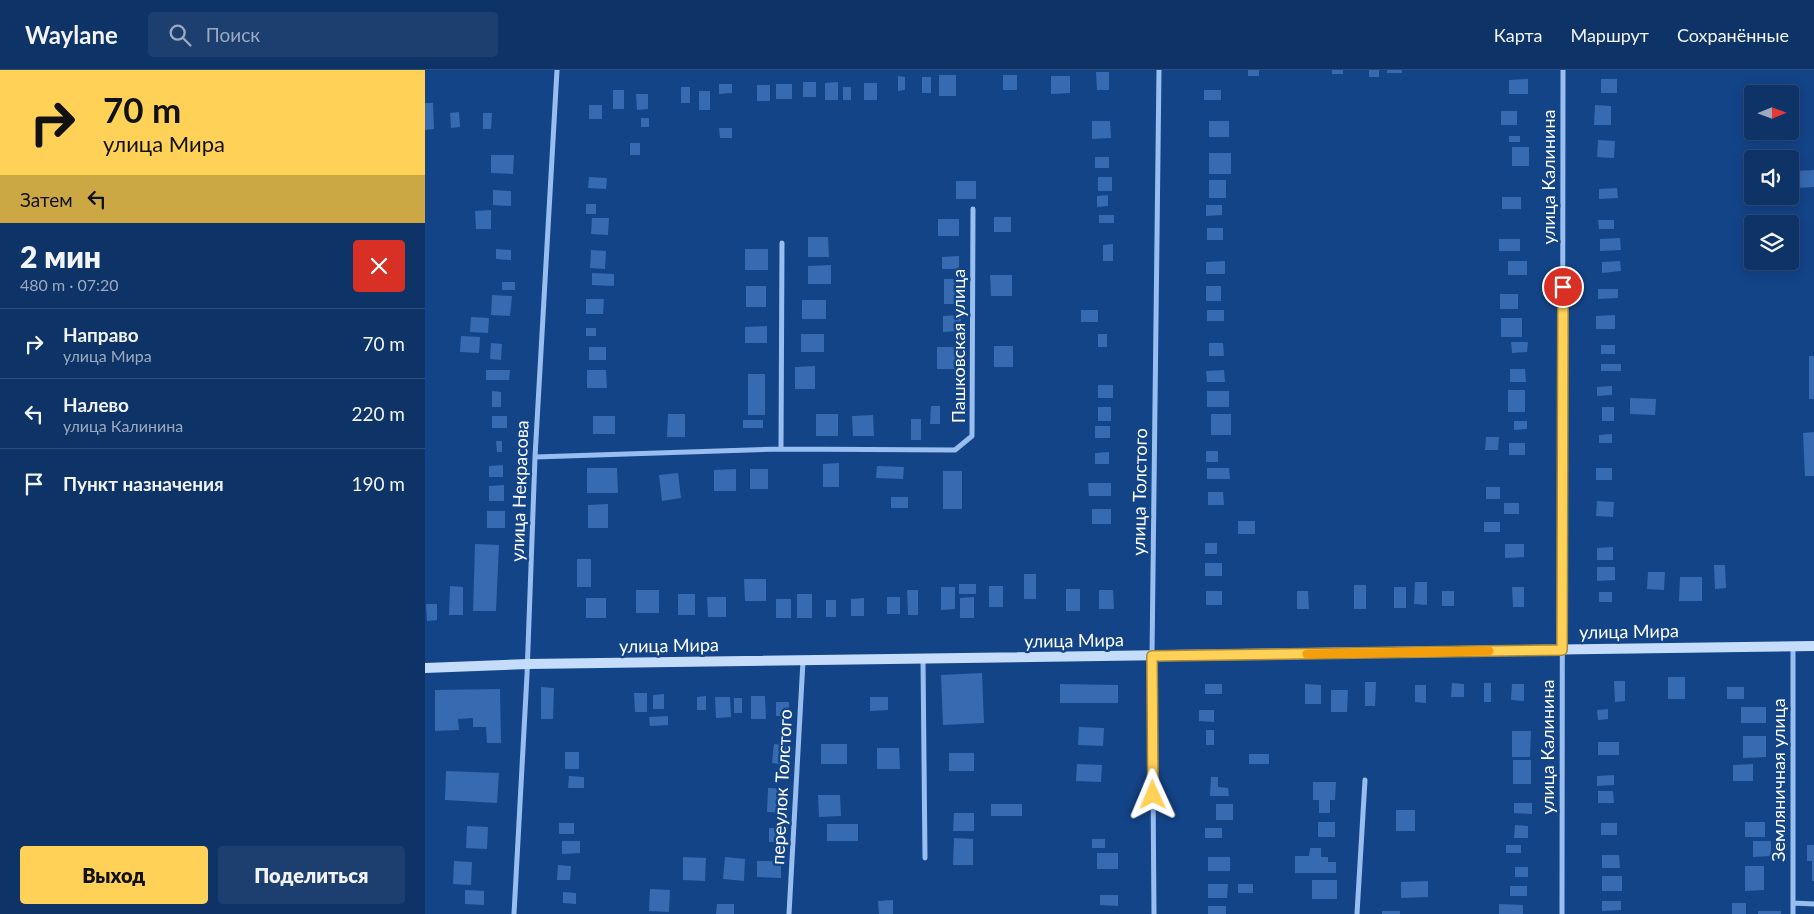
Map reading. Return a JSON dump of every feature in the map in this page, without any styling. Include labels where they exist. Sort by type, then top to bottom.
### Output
[{"type":"main road","name":"улица Мира","points":[[425,668],[528,664],[1814,646]]},
{"type":"street","name":"улица Некрасова","points":[[514,914],[528,664],[535,457],[557,70]]},
{"type":"street","name":"улица Толстого","points":[[1154,914],[1152,656],[1159,70]]},
{"type":"street","name":"улица Калинина","points":[[1562,914],[1563,70]]},
{"type":"street","name":"Пашковская улица","points":[[535,457],[781,449],[955,450],[972,436],[973,209]]},
{"type":"street","points":[[781,449],[782,242]]},
{"type":"street","name":"Земляничная улица","points":[[1793,646],[1793,914]]},
{"type":"street","points":[[923,659],[925,858]]},
{"type":"street","name":"переулок Толстого","points":[[789,914],[803,661]]},
{"type":"street","points":[[1357,914],[1365,780]]},
{"type":"street","points":[[1793,904],[1814,904]]},
{"type":"building","points":[[1248,70],[1259,70],[1259,76],[1248,76]]},
{"type":"building","points":[[1332,70],[1343,70],[1343,74],[1332,74]]},
{"type":"building","points":[[1369,70],[1379,70],[1379,77],[1369,77]]},
{"type":"building","points":[[1387,70],[1402,70],[1402,73],[1387,73]]},
{"type":"building","points":[[1096,72],[1109,72],[1109,90],[1097,90]]},
{"type":"building","points":[[939,75],[956,75],[956,96],[939,96]]},
{"type":"building","points":[[1003,75],[1017,75],[1017,90],[1003,90]]},
{"type":"building","points":[[898,76],[905,77],[905,90],[898,91]]},
{"type":"building","points":[[1051,76],[1070,76],[1070,93],[1051,94]]},
{"type":"building","points":[[922,77],[931,77],[931,93],[922,93]]},
{"type":"building","points":[[1528,79],[1528,94],[1509,94],[1509,80]]},
{"type":"building","points":[[1601,79],[1617,79],[1617,93],[1601,93]]},
{"type":"building","points":[[803,82],[816,82],[816,97],[803,97]]},
{"type":"building","points":[[838,82],[838,100],[825,100],[825,83]]},
{"type":"building","points":[[864,83],[877,83],[877,100],[864,100]]},
{"type":"building","points":[[719,84],[732,84],[732,93],[719,94]]},
{"type":"building","points":[[776,84],[792,84],[792,99],[776,99]]},
{"type":"building","points":[[757,85],[770,85],[770,101],[757,101]]},
{"type":"building","points":[[681,87],[690,87],[690,103],[681,103]]},
{"type":"building","points":[[843,87],[851,87],[851,100],[843,100]]},
{"type":"building","points":[[613,90],[624,90],[624,109],[613,109]]},
{"type":"building","points":[[1204,90],[1221,90],[1221,100],[1204,100]]},
{"type":"building","points":[[699,91],[710,91],[710,110],[699,110]]},
{"type":"building","points":[[636,94],[648,94],[648,109],[637,110]]},
{"type":"building","points":[[425,103],[433,103],[434,129],[425,130]]},
{"type":"building","points":[[589,105],[602,105],[602,119],[589,119]]},
{"type":"building","points":[[1595,105],[1611,106],[1611,125],[1594,125]]},
{"type":"building","points":[[1501,111],[1517,111],[1517,125],[1501,125]]},
{"type":"building","points":[[459,112],[460,127],[451,128],[450,113]]},
{"type":"building","points":[[483,113],[492,113],[491,129],[483,129]]},
{"type":"building","points":[[641,118],[649,118],[649,127],[641,127]]},
{"type":"building","points":[[1092,121],[1110,121],[1111,138],[1092,139]]},
{"type":"building","points":[[1209,121],[1229,121],[1229,137],[1209,137]]},
{"type":"building","points":[[719,128],[732,128],[732,138],[720,138]]},
{"type":"building","points":[[1509,136],[1520,136],[1520,142],[1509,142]]},
{"type":"building","points":[[1598,140],[1615,141],[1614,158],[1597,157]]},
{"type":"building","points":[[630,143],[640,143],[640,155],[630,155]]},
{"type":"building","points":[[1512,147],[1529,147],[1529,166],[1512,166]]},
{"type":"building","points":[[1209,153],[1231,153],[1231,174],[1209,174]]},
{"type":"building","points":[[491,155],[514,155],[513,174],[491,173]]},
{"type":"building","points":[[1095,157],[1109,157],[1109,168],[1095,168]]},
{"type":"building","points":[[1814,170],[1814,187],[1799,188],[1799,171]]},
{"type":"building","points":[[589,177],[607,178],[606,189],[588,188]]},
{"type":"building","points":[[1098,177],[1112,177],[1112,191],[1098,191]]},
{"type":"building","points":[[1209,180],[1226,180],[1226,198],[1209,198]]},
{"type":"building","points":[[956,181],[976,181],[976,199],[956,199]]},
{"type":"building","points":[[1617,188],[1618,198],[1599,199],[1599,189]]},
{"type":"building","points":[[493,190],[511,191],[511,206],[493,205]]},
{"type":"building","points":[[1108,195],[1108,206],[1097,207],[1097,196]]},
{"type":"building","points":[[1502,197],[1521,197],[1521,209],[1502,209]]},
{"type":"building","points":[[586,204],[596,204],[596,214],[586,214]]},
{"type":"building","points":[[1206,205],[1222,205],[1222,215],[1206,216]]},
{"type":"building","points":[[491,210],[491,229],[476,229],[475,211]]},
{"type":"building","points":[[1099,215],[1114,215],[1114,223],[1099,223]]},
{"type":"building","points":[[994,217],[1011,217],[1011,232],[994,232]]},
{"type":"building","points":[[592,218],[609,218],[608,235],[591,234]]},
{"type":"building","points":[[938,219],[959,219],[959,236],[938,236]]},
{"type":"building","points":[[1598,220],[1614,220],[1614,229],[1599,229]]},
{"type":"building","points":[[1207,228],[1223,228],[1223,240],[1207,240]]},
{"type":"building","points":[[808,237],[828,237],[829,257],[808,257]]},
{"type":"building","points":[[1620,238],[1621,250],[1600,251],[1600,239]]},
{"type":"building","points":[[1499,239],[1520,239],[1520,251],[1499,251]]},
{"type":"building","points":[[1113,244],[1113,261],[1103,261],[1103,245]]},
{"type":"building","points":[[496,249],[511,250],[511,260],[496,259]]},
{"type":"building","points":[[745,249],[768,249],[768,270],[745,270]]},
{"type":"building","points":[[591,250],[606,251],[605,269],[590,268]]},
{"type":"building","points":[[959,256],[959,269],[942,269],[942,257]]},
{"type":"building","points":[[1225,261],[1225,274],[1206,274],[1206,262]]},
{"type":"building","points":[[1508,261],[1527,261],[1527,275],[1508,275]]},
{"type":"building","points":[[1620,261],[1621,271],[1602,273],[1602,262]]},
{"type":"building","points":[[831,265],[831,284],[808,284],[808,266]]},
{"type":"building","points":[[592,273],[614,274],[614,286],[592,285]]},
{"type":"building","points":[[990,275],[1012,275],[1012,296],[991,296]]},
{"type":"building","points":[[944,279],[961,279],[961,304],[944,304]]},
{"type":"building","points":[[502,282],[515,282],[515,290],[502,290]]},
{"type":"building","points":[[746,286],[766,286],[766,307],[746,307]]},
{"type":"building","points":[[1206,286],[1221,286],[1221,301],[1206,301]]},
{"type":"building","points":[[1598,289],[1618,289],[1618,298],[1598,299]]},
{"type":"building","points":[[1500,294],[1518,294],[1518,309],[1500,309]]},
{"type":"building","points":[[492,295],[512,296],[510,316],[491,315]]},
{"type":"building","points":[[586,299],[604,299],[603,314],[586,314]]},
{"type":"building","points":[[802,300],[826,300],[826,319],[802,319]]},
{"type":"building","points":[[1081,310],[1098,310],[1098,322],[1081,322]]},
{"type":"building","points":[[1207,310],[1224,310],[1224,321],[1207,321]]},
{"type":"building","points":[[961,315],[961,331],[943,332],[943,316]]},
{"type":"building","points":[[1615,315],[1615,329],[1596,329],[1596,316]]},
{"type":"building","points":[[471,317],[489,318],[488,333],[470,332]]},
{"type":"building","points":[[1501,318],[1522,318],[1522,337],[1501,337]]},
{"type":"building","points":[[767,326],[767,343],[745,343],[745,327]]},
{"type":"building","points":[[586,328],[596,328],[596,336],[586,336]]},
{"type":"building","points":[[801,334],[824,334],[824,352],[801,352]]},
{"type":"building","points":[[1098,334],[1107,334],[1107,347],[1098,347]]},
{"type":"building","points":[[461,336],[480,337],[479,353],[460,352]]},
{"type":"building","points":[[1511,342],[1528,342],[1527,352],[1512,353]]},
{"type":"building","points":[[491,343],[502,344],[501,360],[490,359]]},
{"type":"building","points":[[1209,343],[1223,343],[1224,356],[1209,356]]},
{"type":"building","points":[[1601,345],[1615,345],[1615,354],[1601,354]]},
{"type":"building","points":[[994,346],[1013,346],[1013,367],[994,367]]},
{"type":"building","points":[[589,347],[606,347],[606,360],[589,360]]},
{"type":"building","points":[[937,347],[961,347],[961,369],[937,369]]},
{"type":"building","points":[[1809,356],[1814,356],[1814,399],[1809,399]]},
{"type":"building","points":[[1601,364],[1621,364],[1621,371],[1601,371]]},
{"type":"building","points":[[815,366],[815,389],[795,389],[795,367]]},
{"type":"building","points":[[1510,369],[1525,369],[1526,382],[1510,382]]},
{"type":"building","points":[[486,370],[510,370],[509,380],[486,380]]},
{"type":"building","points":[[587,370],[606,370],[607,388],[587,388]]},
{"type":"building","points":[[1224,370],[1225,382],[1207,382],[1206,371]]},
{"type":"building","points":[[748,374],[765,374],[765,415],[748,415]]},
{"type":"building","points":[[1098,385],[1113,385],[1113,398],[1098,398]]},
{"type":"building","points":[[1612,386],[1612,395],[1597,396],[1597,387]]},
{"type":"building","points":[[1508,390],[1525,390],[1525,412],[1508,412]]},
{"type":"building","points":[[492,391],[501,392],[501,407],[492,407]]},
{"type":"building","points":[[1207,391],[1229,391],[1229,407],[1207,407]]},
{"type":"building","points":[[1630,398],[1656,399],[1655,415],[1630,414]]},
{"type":"building","points":[[931,406],[940,406],[940,424],[930,424]]},
{"type":"building","points":[[1098,407],[1111,407],[1111,421],[1098,421]]},
{"type":"building","points":[[1602,407],[1614,407],[1614,421],[1602,421]]},
{"type":"building","points":[[668,414],[685,414],[685,437],[667,437]]},
{"type":"building","points":[[816,414],[838,414],[838,436],[816,436]]},
{"type":"building","points":[[1211,414],[1231,414],[1231,435],[1211,435]]},
{"type":"building","points":[[873,415],[874,436],[853,436],[852,416]]},
{"type":"building","points":[[492,416],[507,416],[507,428],[492,428]]},
{"type":"building","points":[[593,416],[615,416],[615,434],[593,434]]},
{"type":"building","points":[[911,419],[921,419],[921,440],[911,440]]},
{"type":"building","points":[[743,420],[763,420],[763,428],[743,428]]},
{"type":"building","points":[[1514,421],[1527,421],[1527,429],[1514,430]]},
{"type":"building","points":[[1095,426],[1110,426],[1110,438],[1095,438]]},
{"type":"building","points":[[1814,432],[1814,476],[1805,476],[1803,433]]},
{"type":"building","points":[[1612,434],[1612,443],[1599,443],[1599,435]]},
{"type":"building","points":[[1486,437],[1499,437],[1498,450],[1485,450]]},
{"type":"building","points":[[496,441],[502,441],[502,452],[497,452]]},
{"type":"building","points":[[1509,443],[1525,443],[1525,455],[1509,455]]},
{"type":"building","points":[[1206,451],[1218,451],[1218,462],[1206,462]]},
{"type":"building","points":[[1109,452],[1109,464],[1095,464],[1095,453]]},
{"type":"building","points":[[839,463],[839,487],[823,487],[823,464]]},
{"type":"building","points":[[503,465],[503,477],[489,477],[489,466]]},
{"type":"building","points":[[877,466],[904,467],[903,479],[876,478]]},
{"type":"building","points":[[587,468],[617,468],[618,493],[587,493]]},
{"type":"building","points":[[1207,468],[1229,468],[1230,479],[1207,479]]},
{"type":"building","points":[[1596,468],[1612,468],[1612,480],[1596,480]]},
{"type":"building","points":[[736,469],[736,491],[714,491],[714,470]]},
{"type":"building","points":[[750,469],[768,469],[768,489],[750,489]]},
{"type":"building","points":[[943,471],[962,471],[962,509],[943,509]]},
{"type":"building","points":[[678,473],[681,498],[662,501],[659,475]]},
{"type":"building","points":[[1088,483],[1111,483],[1111,496],[1089,496]]},
{"type":"building","points":[[504,485],[504,501],[489,501],[489,486]]},
{"type":"building","points":[[1486,487],[1500,487],[1500,499],[1486,499]]},
{"type":"building","points":[[1208,492],[1223,492],[1224,505],[1208,505]]},
{"type":"building","points":[[891,497],[908,497],[908,508],[891,508]]},
{"type":"building","points":[[1597,501],[1614,502],[1613,517],[1596,516]]},
{"type":"building","points":[[1504,503],[1519,503],[1519,514],[1504,514]]},
{"type":"building","points":[[608,504],[608,528],[588,528],[588,505]]},
{"type":"building","points":[[1092,509],[1111,509],[1111,524],[1092,524]]},
{"type":"building","points":[[487,511],[505,511],[505,528],[487,528]]},
{"type":"building","points":[[1238,521],[1255,521],[1255,534],[1238,534]]},
{"type":"building","points":[[1484,522],[1500,522],[1500,532],[1484,532]]},
{"type":"building","points":[[1205,543],[1217,543],[1217,554],[1205,554]]},
{"type":"building","points":[[475,544],[499,545],[496,611],[473,611]]},
{"type":"building","points":[[1505,544],[1524,544],[1524,557],[1505,558]]},
{"type":"building","points":[[1613,547],[1613,560],[1597,560],[1597,548]]},
{"type":"building","points":[[577,559],[591,559],[591,587],[577,587]]},
{"type":"building","points":[[1205,563],[1222,563],[1222,576],[1205,576]]},
{"type":"building","points":[[1714,565],[1725,565],[1726,588],[1715,589]]},
{"type":"building","points":[[1597,567],[1615,567],[1615,580],[1597,581]]},
{"type":"building","points":[[1648,572],[1665,572],[1664,590],[1647,589]]},
{"type":"building","points":[[1024,574],[1036,574],[1036,599],[1024,599]]},
{"type":"building","points":[[1680,577],[1702,577],[1702,601],[1679,601]]},
{"type":"building","points":[[744,579],[766,579],[766,601],[745,601]]},
{"type":"building","points":[[1415,582],[1427,582],[1427,605],[1414,604]]},
{"type":"building","points":[[959,584],[976,584],[976,594],[959,594]]},
{"type":"building","points":[[1354,585],[1366,585],[1366,609],[1354,609]]},
{"type":"building","points":[[450,586],[463,587],[463,615],[449,615]]},
{"type":"building","points":[[989,586],[1003,586],[1003,607],[989,607]]},
{"type":"building","points":[[941,587],[955,587],[955,609],[941,610]]},
{"type":"building","points":[[1394,587],[1406,587],[1406,608],[1394,608]]},
{"type":"building","points":[[1512,587],[1524,587],[1524,607],[1513,607]]},
{"type":"building","points":[[1066,589],[1080,589],[1080,611],[1066,611]]},
{"type":"building","points":[[636,590],[659,590],[659,613],[636,613]]},
{"type":"building","points":[[907,590],[918,590],[918,615],[908,615]]},
{"type":"building","points":[[1099,590],[1113,590],[1114,609],[1099,609]]},
{"type":"building","points":[[1206,591],[1222,591],[1222,605],[1206,605]]},
{"type":"building","points":[[1297,591],[1308,591],[1309,609],[1297,609]]},
{"type":"building","points":[[1442,591],[1454,591],[1454,606],[1442,606]]},
{"type":"building","points":[[1599,592],[1612,592],[1612,602],[1599,602]]},
{"type":"building","points":[[678,594],[695,594],[695,615],[678,615]]},
{"type":"building","points":[[797,594],[812,594],[812,618],[797,618]]},
{"type":"building","points":[[707,597],[726,597],[726,617],[708,617]]},
{"type":"building","points":[[887,597],[900,597],[900,614],[887,614]]},
{"type":"building","points":[[974,597],[974,618],[960,618],[960,598]]},
{"type":"building","points":[[586,598],[606,598],[606,618],[586,618]]},
{"type":"building","points":[[864,598],[864,616],[851,616],[851,599]]},
{"type":"building","points":[[776,599],[791,599],[791,618],[776,618]]},
{"type":"building","points":[[826,600],[836,600],[836,617],[826,617]]},
{"type":"building","points":[[426,604],[437,604],[437,620],[427,621]]},
{"type":"building","points":[[982,673],[984,723],[943,725],[941,675]]},
{"type":"building","points":[[1668,677],[1685,677],[1685,699],[1668,699]]},
{"type":"building","points":[[1614,681],[1625,681],[1625,701],[1615,702]]},
{"type":"building","points":[[1365,682],[1376,682],[1375,706],[1365,706]]},
{"type":"building","points":[[1452,683],[1464,684],[1464,697],[1451,697]]},
{"type":"building","points":[[1484,683],[1491,683],[1491,702],[1484,702]]},
{"type":"building","points":[[1060,684],[1118,685],[1118,703],[1060,703]]},
{"type":"building","points":[[1205,684],[1222,684],[1222,694],[1205,694]]},
{"type":"building","points":[[1305,684],[1321,685],[1321,704],[1305,704]]},
{"type":"building","points":[[1512,684],[1524,684],[1524,701],[1511,700]]},
{"type":"building","points":[[1415,685],[1426,685],[1426,703],[1415,702]]},
{"type":"building","points":[[541,687],[554,688],[553,719],[541,719]]},
{"type":"building","points":[[1727,687],[1744,687],[1744,699],[1727,699]]},
{"type":"building","points":[[500,689],[501,743],[487,743],[486,727],[473,727],[473,718],[458,719],[459,730],[435,731],[435,690]]},
{"type":"building","points":[[1331,690],[1348,690],[1347,712],[1331,712]]},
{"type":"building","points":[[634,693],[647,693],[647,712],[635,712]]},
{"type":"building","points":[[664,694],[664,709],[653,709],[653,695]]},
{"type":"building","points":[[706,696],[706,710],[697,710],[697,697]]},
{"type":"building","points":[[751,696],[765,696],[766,719],[751,719]]},
{"type":"building","points":[[715,697],[730,697],[731,717],[716,718]]},
{"type":"building","points":[[870,697],[888,697],[888,710],[870,711]]},
{"type":"building","points":[[734,698],[742,698],[742,713],[734,713]]},
{"type":"building","points":[[776,702],[789,702],[789,716],[776,716]]},
{"type":"building","points":[[1741,707],[1766,707],[1766,723],[1741,723]]},
{"type":"building","points":[[1608,709],[1608,719],[1598,720],[1597,710]]},
{"type":"building","points":[[1199,710],[1214,710],[1214,722],[1199,721]]},
{"type":"building","points":[[668,716],[668,725],[650,726],[649,717]]},
{"type":"building","points":[[1079,727],[1104,728],[1103,746],[1078,745]]},
{"type":"building","points":[[1206,730],[1214,730],[1214,745],[1206,745]]},
{"type":"building","points":[[1512,731],[1531,731],[1530,757],[1512,757]]},
{"type":"building","points":[[1743,736],[1766,736],[1766,757],[1743,758]]},
{"type":"building","points":[[1598,742],[1619,742],[1619,755],[1598,755]]},
{"type":"building","points":[[774,744],[791,746],[789,765],[772,763]]},
{"type":"building","points":[[821,744],[847,744],[847,764],[821,764]]},
{"type":"building","points":[[877,748],[899,748],[900,769],[877,769]]},
{"type":"building","points":[[565,752],[579,752],[579,769],[565,769]]},
{"type":"building","points":[[949,753],[974,753],[974,771],[949,771]]},
{"type":"building","points":[[1249,754],[1269,754],[1269,764],[1249,764]]},
{"type":"building","points":[[1513,760],[1531,760],[1531,784],[1513,784]]},
{"type":"building","points":[[1077,764],[1102,765],[1101,782],[1076,781]]},
{"type":"building","points":[[1753,764],[1753,781],[1733,781],[1733,765]]},
{"type":"building","points":[[446,771],[499,773],[497,803],[445,800]]},
{"type":"building","points":[[1614,775],[1614,785],[1597,786],[1597,776]]},
{"type":"building","points":[[569,776],[584,777],[584,788],[568,788]]},
{"type":"building","points":[[1211,777],[1218,777],[1218,787],[1228,788],[1229,796],[1210,796]]},
{"type":"building","points":[[1313,782],[1336,782],[1335,800],[1330,800],[1330,813],[1319,813],[1319,800],[1313,800]]},
{"type":"building","points":[[768,788],[788,789],[786,813],[767,812]]},
{"type":"building","points":[[1598,791],[1613,791],[1614,803],[1598,803]]},
{"type":"building","points":[[818,795],[840,795],[841,816],[819,817]]},
{"type":"building","points":[[1514,803],[1532,803],[1532,814],[1514,813]]},
{"type":"building","points":[[991,804],[1022,804],[1022,816],[991,816]]},
{"type":"building","points":[[1216,804],[1233,804],[1233,820],[1216,820]]},
{"type":"building","points":[[1396,810],[1415,810],[1415,831],[1396,831]]},
{"type":"building","points":[[954,813],[974,813],[974,831],[953,831]]},
{"type":"building","points":[[1318,822],[1335,822],[1335,837],[1318,837]]},
{"type":"building","points":[[1745,822],[1765,822],[1765,837],[1745,837]]},
{"type":"building","points":[[559,823],[574,823],[574,834],[559,834]]},
{"type":"building","points":[[1601,823],[1617,823],[1617,835],[1601,835]]},
{"type":"building","points":[[827,824],[858,824],[858,841],[827,841]]},
{"type":"building","points":[[1515,825],[1528,826],[1528,838],[1514,838]]},
{"type":"building","points":[[467,826],[488,827],[487,849],[466,848]]},
{"type":"building","points":[[769,828],[785,828],[785,842],[769,842]]},
{"type":"building","points":[[1205,828],[1222,828],[1222,838],[1205,838]]},
{"type":"building","points":[[954,838],[973,839],[973,865],[953,865]]},
{"type":"building","points":[[1092,839],[1105,839],[1105,848],[1092,848]]},
{"type":"building","points":[[562,841],[580,841],[580,853],[562,854]]},
{"type":"building","points":[[1753,841],[1771,841],[1771,856],[1753,857]]},
{"type":"building","points":[[1506,845],[1521,845],[1521,853],[1506,853]]},
{"type":"building","points":[[1807,845],[1814,845],[1814,881],[1812,881],[1812,861],[1807,861]]},
{"type":"building","points":[[1310,848],[1321,848],[1321,857],[1328,857],[1328,862],[1336,862],[1336,873],[1295,873],[1295,856],[1309,856]]},
{"type":"building","points":[[1097,853],[1118,853],[1118,869],[1097,869]]},
{"type":"building","points":[[1602,855],[1619,855],[1620,868],[1602,868]]},
{"type":"building","points":[[683,857],[706,858],[705,881],[683,880]]},
{"type":"building","points":[[725,857],[745,859],[744,881],[723,879]]},
{"type":"building","points":[[1208,857],[1230,857],[1230,871],[1208,871]]},
{"type":"building","points":[[454,861],[472,862],[471,885],[453,884]]},
{"type":"building","points":[[757,861],[781,861],[781,878],[757,877]]},
{"type":"building","points":[[558,865],[571,866],[570,880],[557,880]]},
{"type":"building","points":[[1745,866],[1764,866],[1764,890],[1745,891]]},
{"type":"building","points":[[1515,867],[1528,867],[1528,877],[1515,877]]},
{"type":"building","points":[[1602,876],[1622,876],[1622,891],[1602,891]]},
{"type":"building","points":[[1312,880],[1337,880],[1337,899],[1312,899]]},
{"type":"building","points":[[1428,881],[1428,897],[1401,898],[1401,882]]},
{"type":"building","points":[[1208,884],[1228,884],[1227,898],[1208,898]]},
{"type":"building","points":[[1238,884],[1253,884],[1253,893],[1238,893]]},
{"type":"building","points":[[1510,886],[1527,886],[1527,896],[1510,896]]},
{"type":"building","points":[[650,889],[670,890],[669,912],[649,911]]},
{"type":"building","points":[[465,890],[484,891],[484,905],[465,904]]},
{"type":"building","points":[[563,892],[576,893],[576,904],[563,903]]},
{"type":"building","points":[[1100,895],[1118,895],[1118,906],[1100,905]]},
{"type":"building","points":[[893,900],[893,914],[879,914],[878,901]]},
{"type":"building","points":[[1602,901],[1621,901],[1621,910],[1602,911]]},
{"type":"building","points":[[1732,903],[1746,903],[1746,914],[1732,914]]},
{"type":"building","points":[[717,904],[734,904],[734,914],[716,914]]},
{"type":"building","points":[[1499,904],[1523,905],[1523,914],[1499,914]]},
{"type":"building","points":[[1208,906],[1226,906],[1226,914],[1208,914]]},
{"type":"building","points":[[1382,911],[1400,911],[1400,914],[1382,914]]},
{"type":"building","points":[[1758,911],[1781,911],[1781,914],[1758,914]]},
{"type":"slow traffic","points":[[1307,654],[1489,651]]},
{"type":"route","points":[[1153,795],[1152,656],[1562,650],[1563,287]]}]
